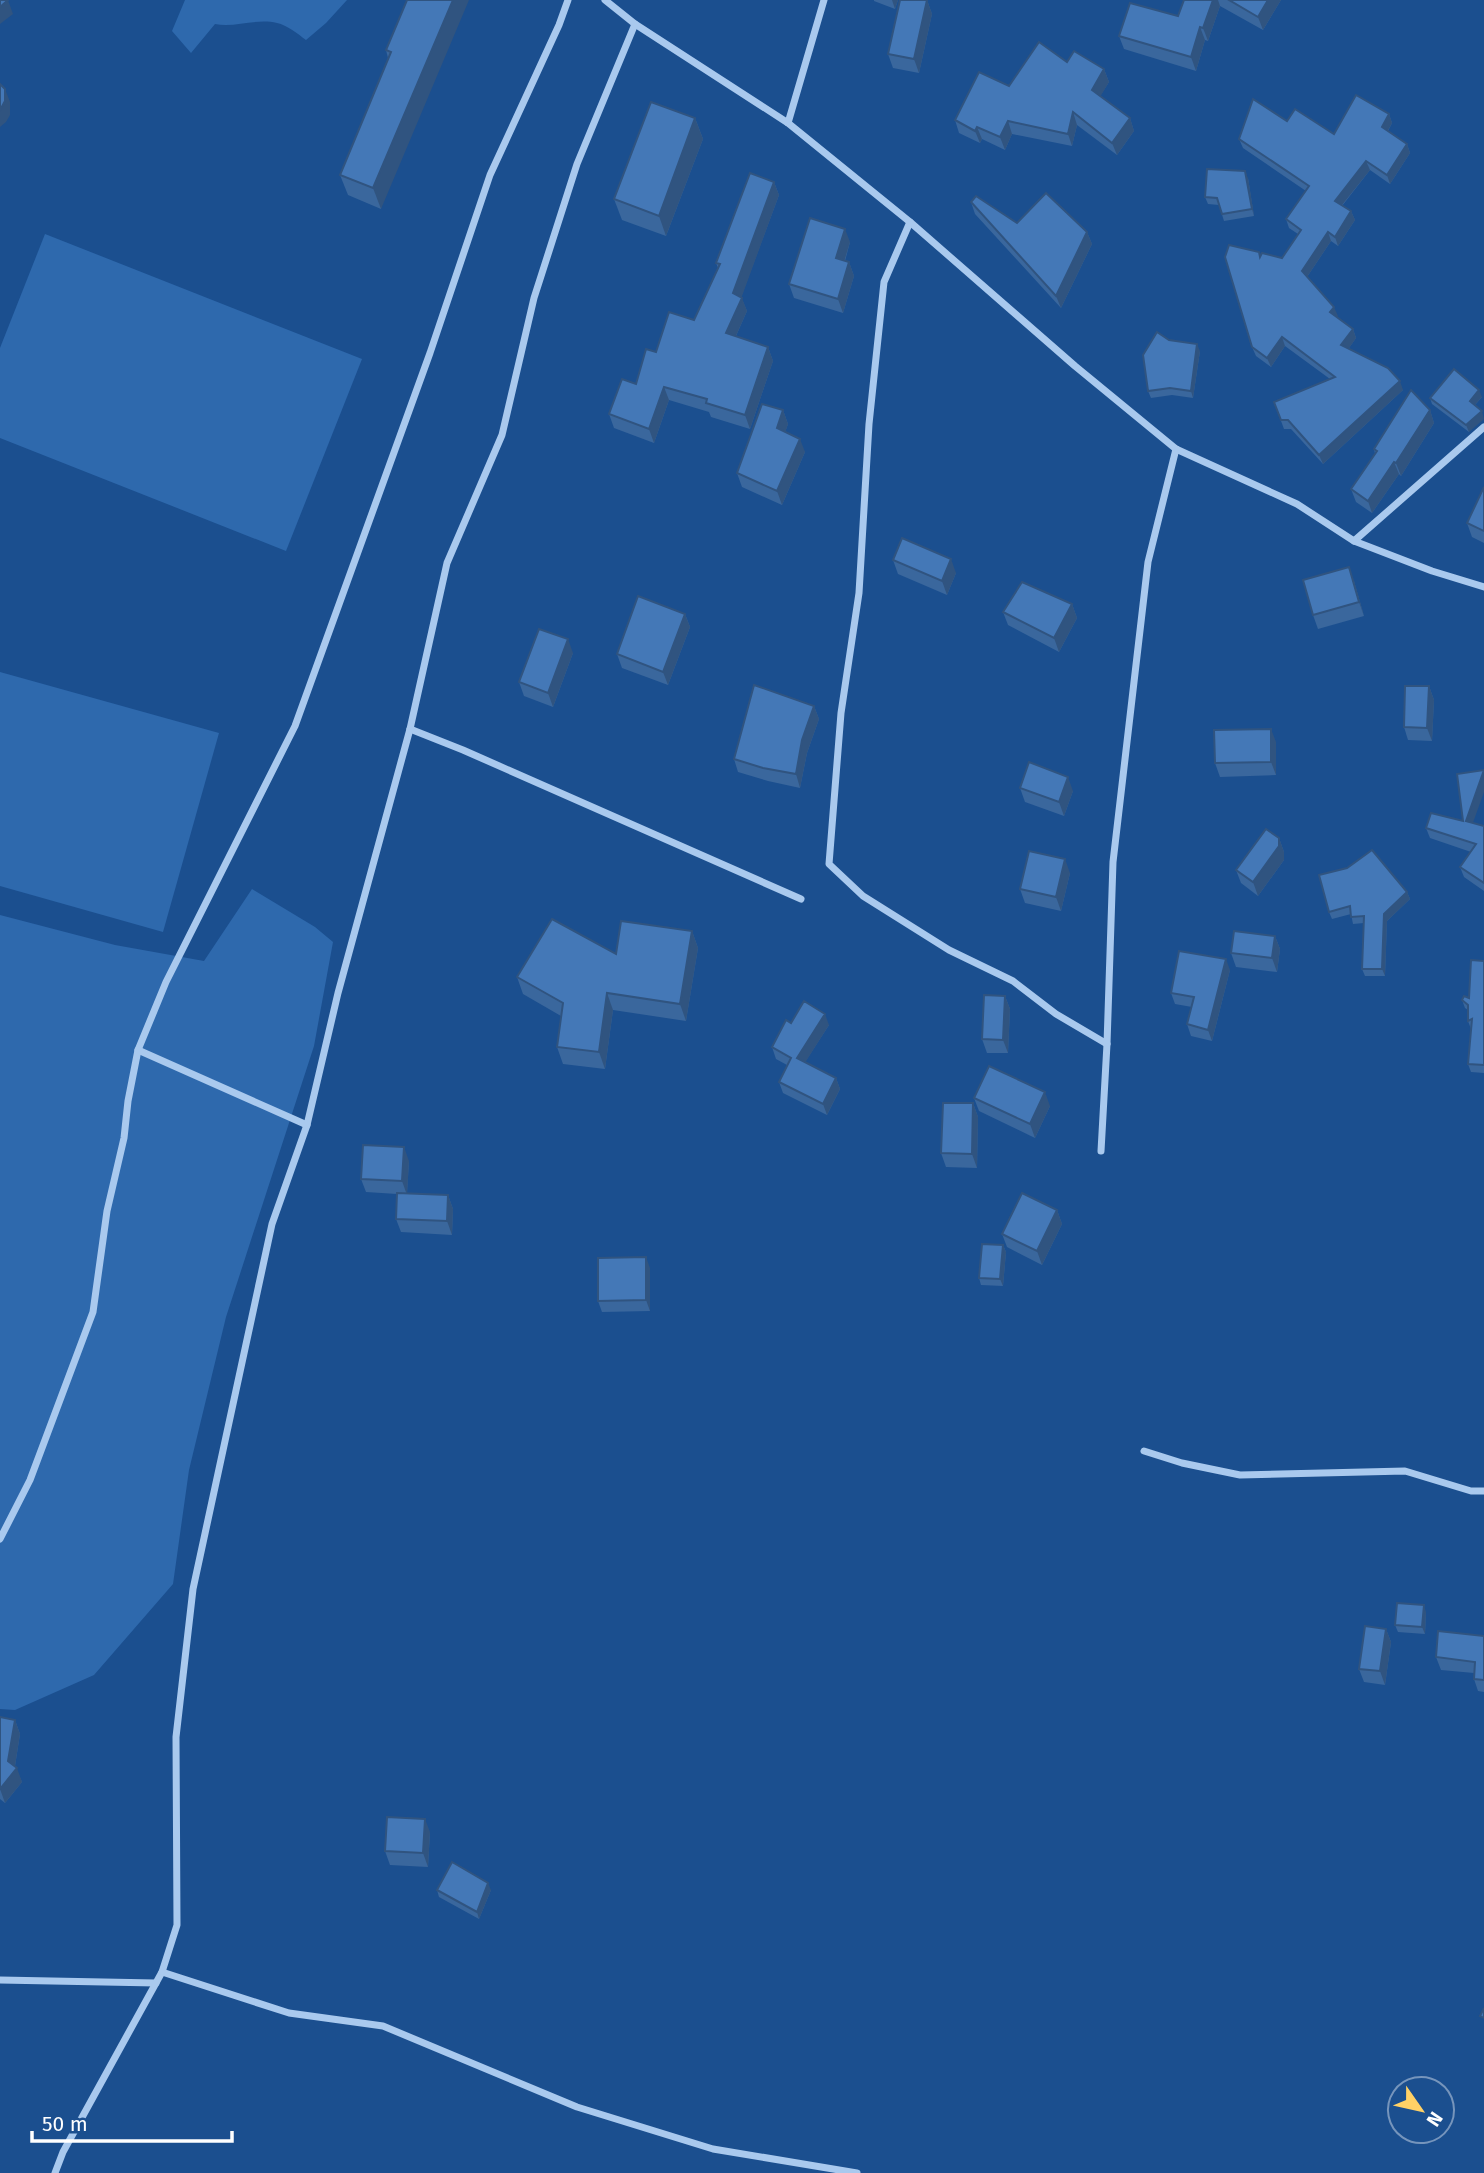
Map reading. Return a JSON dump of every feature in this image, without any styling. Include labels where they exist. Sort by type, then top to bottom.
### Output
[{"type":"street","points":[[0,1539],[30,1480],[93,1312],[107,1212],[124,1138],[138,1050],[166,982],[295,726],[430,353],[490,175],[568,0]]},
{"type":"street","points":[[605,0],[635,24],[788,123],[910,222],[1075,366],[1176,449],[1297,504],[1354,541],[1432,571],[1484,587]]},
{"type":"street","points":[[788,123],[824,0]]},
{"type":"street","points":[[55,2173],[63,2152],[162,1972],[177,1925],[176,1737],[193,1589],[272,1224],[307,1125],[338,993],[410,729],[447,563],[502,435],[534,298],[553,237],[577,164],[635,24]]},
{"type":"street","points":[[910,222],[884,282],[869,424],[859,593],[841,713],[829,864],[863,896],[949,950],[1013,981],[1056,1014],[1107,1044]]},
{"type":"street","points":[[1354,541],[1484,428]]},
{"type":"street","points":[[1101,1151],[1114,862],[1148,562],[1176,449]]},
{"type":"street","points":[[410,729],[801,899]]},
{"type":"street","points":[[138,1050],[307,1125]]},
{"type":"street","points":[[1144,1451],[1182,1463],[1240,1475],[1405,1471],[1471,1491],[1484,1491]]},
{"type":"street","points":[[162,1972],[289,2013],[383,2026],[577,2107],[713,2150],[857,2173]]},
{"type":"street","points":[[0,1980],[156,1983]]},
{"type":"shaded area","points":[[185,0],[347,0],[306,40],[277,23],[215,24],[191,53],[172,31]]},
{"type":"shaded area","points":[[45,234],[362,359],[286,551],[0,438],[0,348]]},
{"type":"shaded area","points":[[0,672],[219,733],[163,932],[0,886]]},
{"type":"shaded area","points":[[252,889],[315,927],[333,942],[314,1046],[226,1317],[189,1470],[173,1584],[94,1675],[15,1710],[0,1709],[0,915],[115,945],[204,961]]},
{"type":"building","points":[[407,0],[453,0],[373,188],[340,175],[391,52],[386,50]]},
{"type":"building","points":[[900,0],[927,0],[914,59],[888,54]]},
{"type":"building","points":[[1184,0],[1213,0],[1203,28],[1200,27],[1191,57],[1119,36],[1130,3],[1178,16]]},
{"type":"building","points":[[1229,0],[1268,0],[1258,17]]},
{"type":"building","points":[[1039,42],[1067,62],[1074,51],[1104,69],[1092,90],[1130,118],[1112,143],[1073,112],[1068,134],[1008,121],[1000,137],[977,127],[975,131],[955,120],[979,72],[1009,86]]},
{"type":"building","points":[[0,84],[5,89],[5,101],[0,110]]},
{"type":"building","points":[[1356,95],[1389,114],[1382,127],[1407,144],[1387,175],[1366,161],[1335,201],[1351,211],[1335,237],[1328,232],[1302,271],[1334,307],[1330,312],[1353,329],[1341,345],[1388,368],[1400,381],[1319,455],[1288,420],[1281,420],[1274,402],[1335,377],[1282,337],[1267,358],[1252,347],[1225,257],[1229,245],[1259,252],[1260,257],[1262,253],[1282,258],[1301,230],[1286,219],[1309,186],[1239,139],[1253,99],[1287,121],[1295,109],[1334,134]]},
{"type":"building","points":[[651,102],[695,118],[659,216],[614,199]]},
{"type":"building","points":[[1207,169],[1245,171],[1252,209],[1222,214],[1217,198],[1205,197]]},
{"type":"building","points":[[750,173],[774,182],[733,293],[742,298],[726,333],[768,347],[745,415],[706,403],[707,399],[664,387],[649,429],[609,414],[622,379],[636,384],[646,349],[656,352],[669,312],[694,320],[720,264],[716,263]]},
{"type":"building","points":[[1046,193],[1087,232],[1056,296],[971,202],[976,196],[1017,223]]},
{"type":"building","points":[[810,218],[845,229],[836,258],[849,262],[838,299],[789,284]]},
{"type":"building","points":[[1157,332],[1169,340],[1197,344],[1191,391],[1170,388],[1148,391],[1143,355]]},
{"type":"building","points":[[1454,369],[1479,390],[1470,401],[1482,411],[1466,425],[1430,398]]},
{"type":"building","points":[[1411,390],[1430,410],[1368,501],[1351,489],[1377,451],[1374,449]]},
{"type":"building","points":[[762,404],[783,410],[777,428],[800,439],[777,491],[737,473]]},
{"type":"building","points":[[1484,487],[1484,531],[1467,523]]},
{"type":"building","points":[[902,538],[951,559],[942,581],[893,560]]},
{"type":"building","points":[[1349,567],[1359,602],[1313,615],[1303,580]]},
{"type":"building","points":[[1022,582],[1072,604],[1054,638],[1003,612]]},
{"type":"building","points":[[638,596],[685,614],[663,672],[617,654]]},
{"type":"building","points":[[539,629],[568,639],[548,693],[519,682]]},
{"type":"building","points":[[754,685],[814,706],[802,740],[796,774],[734,759]]},
{"type":"building","points":[[1405,686],[1429,686],[1427,728],[1404,727]]},
{"type":"building","points":[[1271,729],[1271,762],[1215,763],[1214,730]]},
{"type":"building","points":[[1029,762],[1068,777],[1059,802],[1020,788]]},
{"type":"building","points":[[1484,770],[1466,821],[1484,826],[1484,883],[1460,867],[1476,844],[1426,828],[1431,813],[1463,821],[1457,774]]},
{"type":"building","points":[[1266,829],[1279,838],[1279,846],[1253,882],[1236,870]]},
{"type":"building","points":[[1372,850],[1407,892],[1384,914],[1382,969],[1362,969],[1364,916],[1351,917],[1350,906],[1329,912],[1319,875],[1347,868]]},
{"type":"building","points":[[1029,851],[1065,859],[1056,897],[1020,889]]},
{"type":"building","points":[[552,919],[616,954],[621,921],[692,931],[680,1004],[607,993],[599,1052],[557,1047],[563,1003],[517,977]]},
{"type":"building","points":[[1234,931],[1275,936],[1272,958],[1231,953]]},
{"type":"building","points":[[1179,951],[1226,959],[1208,1030],[1187,1024],[1194,997],[1171,993]]},
{"type":"building","points":[[1471,960],[1484,961],[1484,1065],[1468,1064],[1472,1019],[1468,1021],[1468,1005],[1462,1000],[1464,996],[1469,998]]},
{"type":"building","points":[[984,995],[1005,996],[1003,1040],[982,1039]]},
{"type":"building","points":[[804,1001],[825,1014],[797,1058],[836,1078],[823,1104],[779,1082],[791,1058],[772,1047],[786,1020],[791,1023]]},
{"type":"building","points":[[989,1066],[1045,1092],[1030,1124],[974,1098]]},
{"type":"building","points":[[943,1103],[973,1103],[972,1154],[941,1153]]},
{"type":"building","points":[[363,1145],[404,1147],[402,1181],[361,1179]]},
{"type":"building","points":[[397,1193],[448,1195],[447,1221],[396,1219]]},
{"type":"building","points":[[1022,1193],[1057,1210],[1037,1251],[1002,1234]]},
{"type":"building","points":[[982,1244],[1003,1245],[1000,1279],[979,1278]]},
{"type":"building","points":[[646,1257],[646,1300],[598,1301],[598,1258]]},
{"type":"building","points":[[1397,1603],[1424,1605],[1422,1627],[1395,1625]]},
{"type":"building","points":[[1365,1626],[1386,1629],[1380,1671],[1359,1669]]},
{"type":"building","points":[[1438,1631],[1484,1636],[1484,1680],[1474,1679],[1475,1662],[1436,1657]]},
{"type":"building","points":[[0,1717],[15,1720],[8,1761],[17,1768],[0,1789]]},
{"type":"building","points":[[387,1817],[425,1819],[423,1853],[385,1851]]},
{"type":"building","points":[[452,1862],[488,1883],[477,1912],[437,1890]]}]
